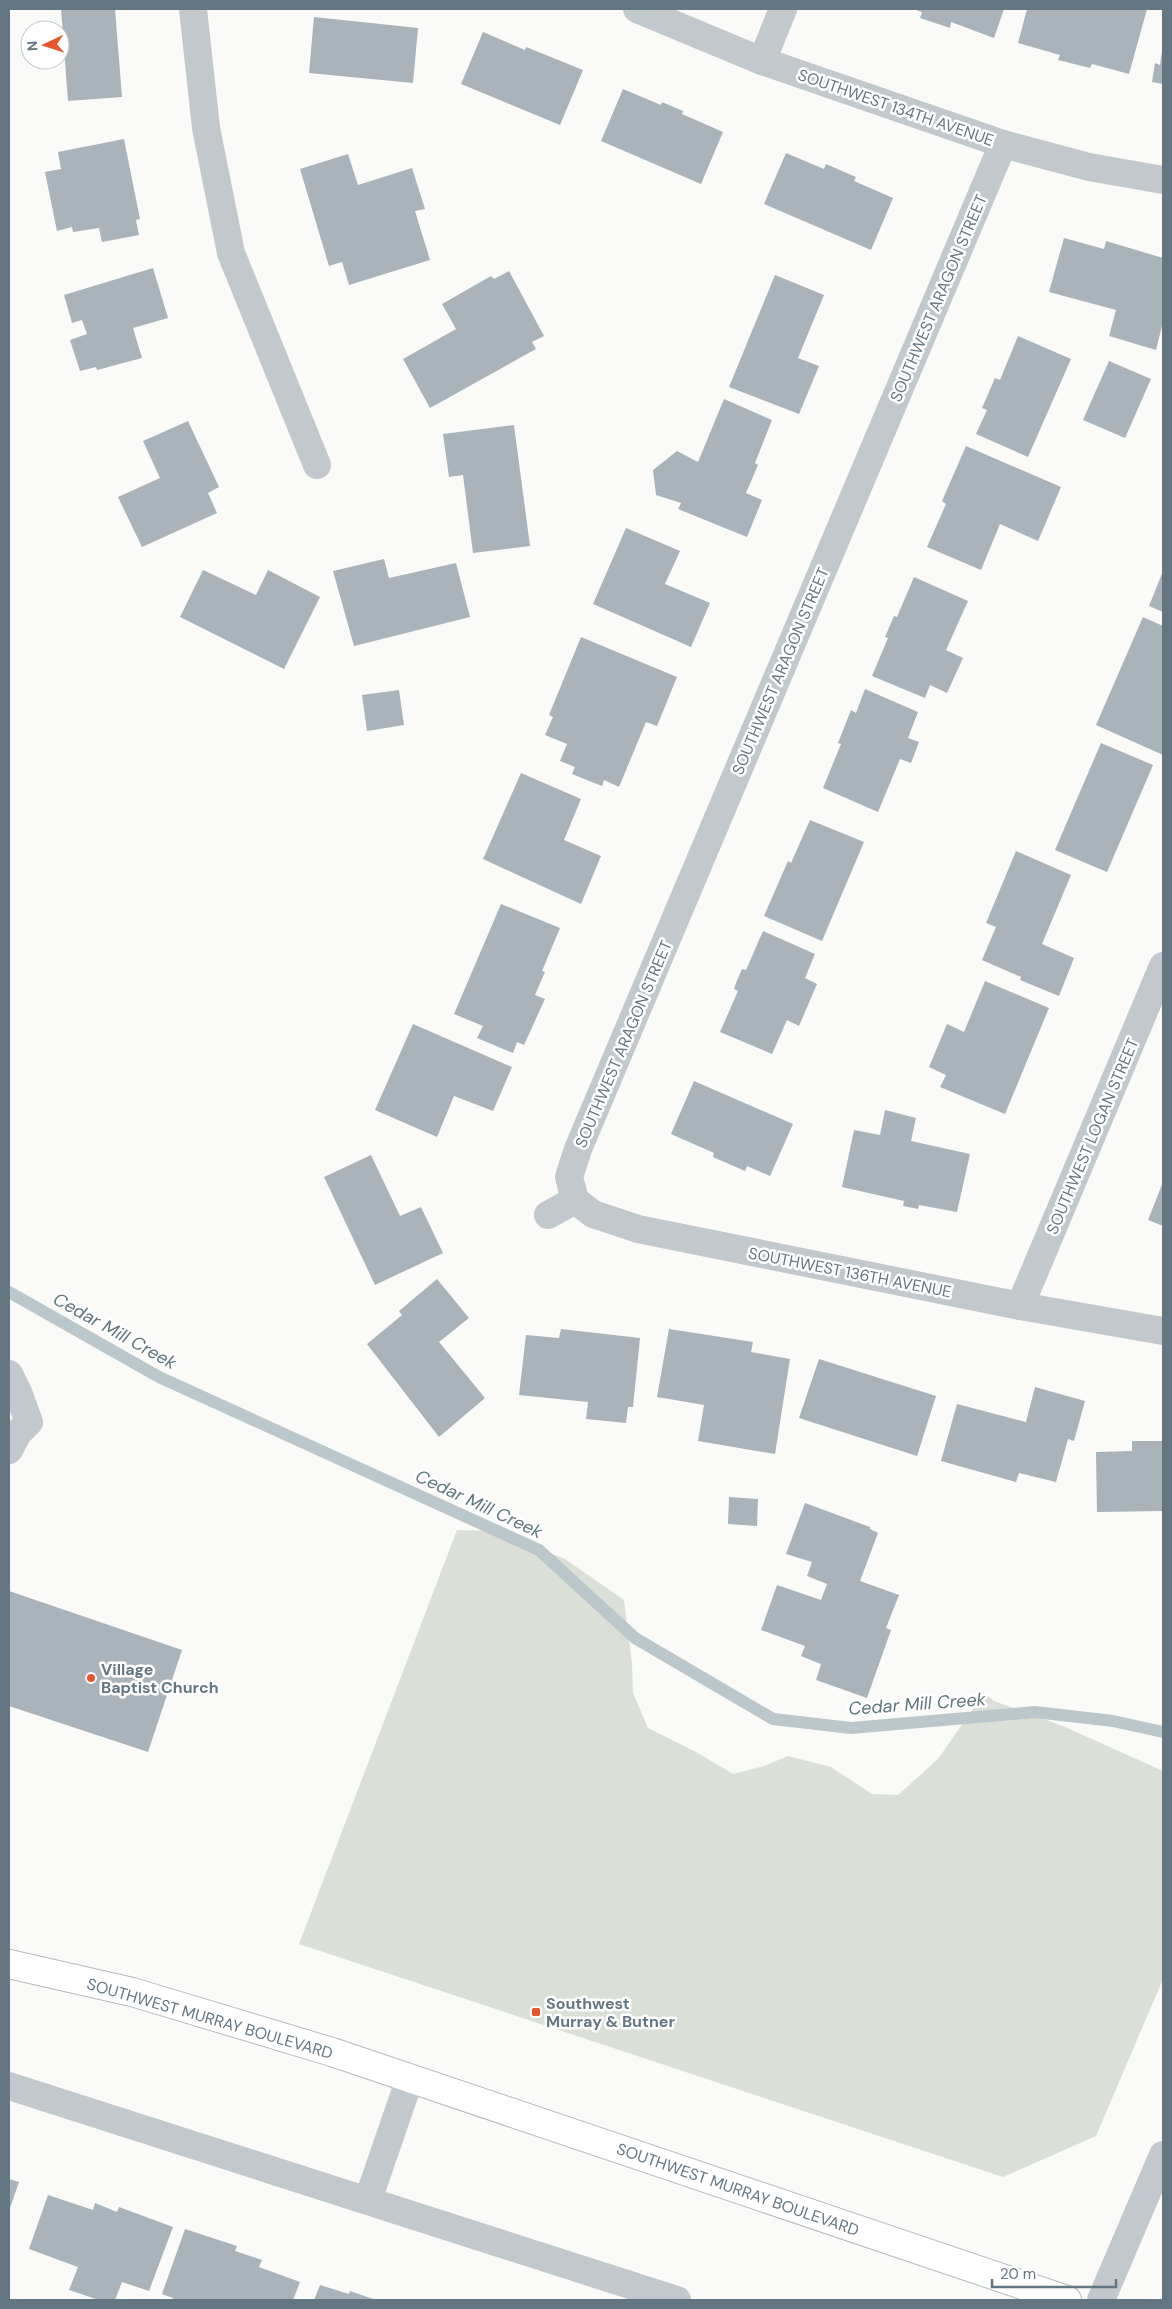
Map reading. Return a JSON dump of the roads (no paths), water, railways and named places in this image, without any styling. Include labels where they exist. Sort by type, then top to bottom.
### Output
[{"type":"main road","name":"SOUTHWEST MURRAY BOULEVARD","points":[[9,1964],[132,1992],[410,2078],[1067,2300]]},
{"type":"street","points":[[194,9],[206,128],[231,253],[317,465]]},
{"type":"street","name":"SOUTHWEST 134TH AVENUE","points":[[637,9],[762,61],[1003,144],[1089,167],[1163,180]]},
{"type":"street","points":[[762,61],[783,9]]},
{"type":"street","name":"SOUTHWEST ARAGON STREET","points":[[575,1200],[569,1177],[578,1149],[1003,144]]},
{"type":"street","name":"SOUTHWEST LOGAN STREET","points":[[1020,1306],[1163,966]]},
{"type":"street","points":[[548,1215],[575,1200]]},
{"type":"street","name":"SOUTHWEST 136TH AVENUE","points":[[575,1200],[593,1214],[638,1229],[1020,1306],[1163,1331]]},
{"type":"street","points":[[9,1374],[29,1422],[18,1434],[9,1450]]},
{"type":"street","points":[[368,2200],[410,2078]]},
{"type":"street","points":[[9,2086],[677,2300]]},
{"type":"street","points":[[1101,2300],[1163,2155]]},
{"type":"waterway","name":"Cedar Mill Creek","points":[[9,1292],[159,1377],[539,1550],[635,1638],[773,1719],[851,1728],[1035,1712],[1113,1721],[1163,1732]]},
{"type":"place","name":"Village Baptist Church","points":[[91,1678]]},
{"type":"place","name":"Southwest Murray & Butner","points":[[536,2012]]}]
